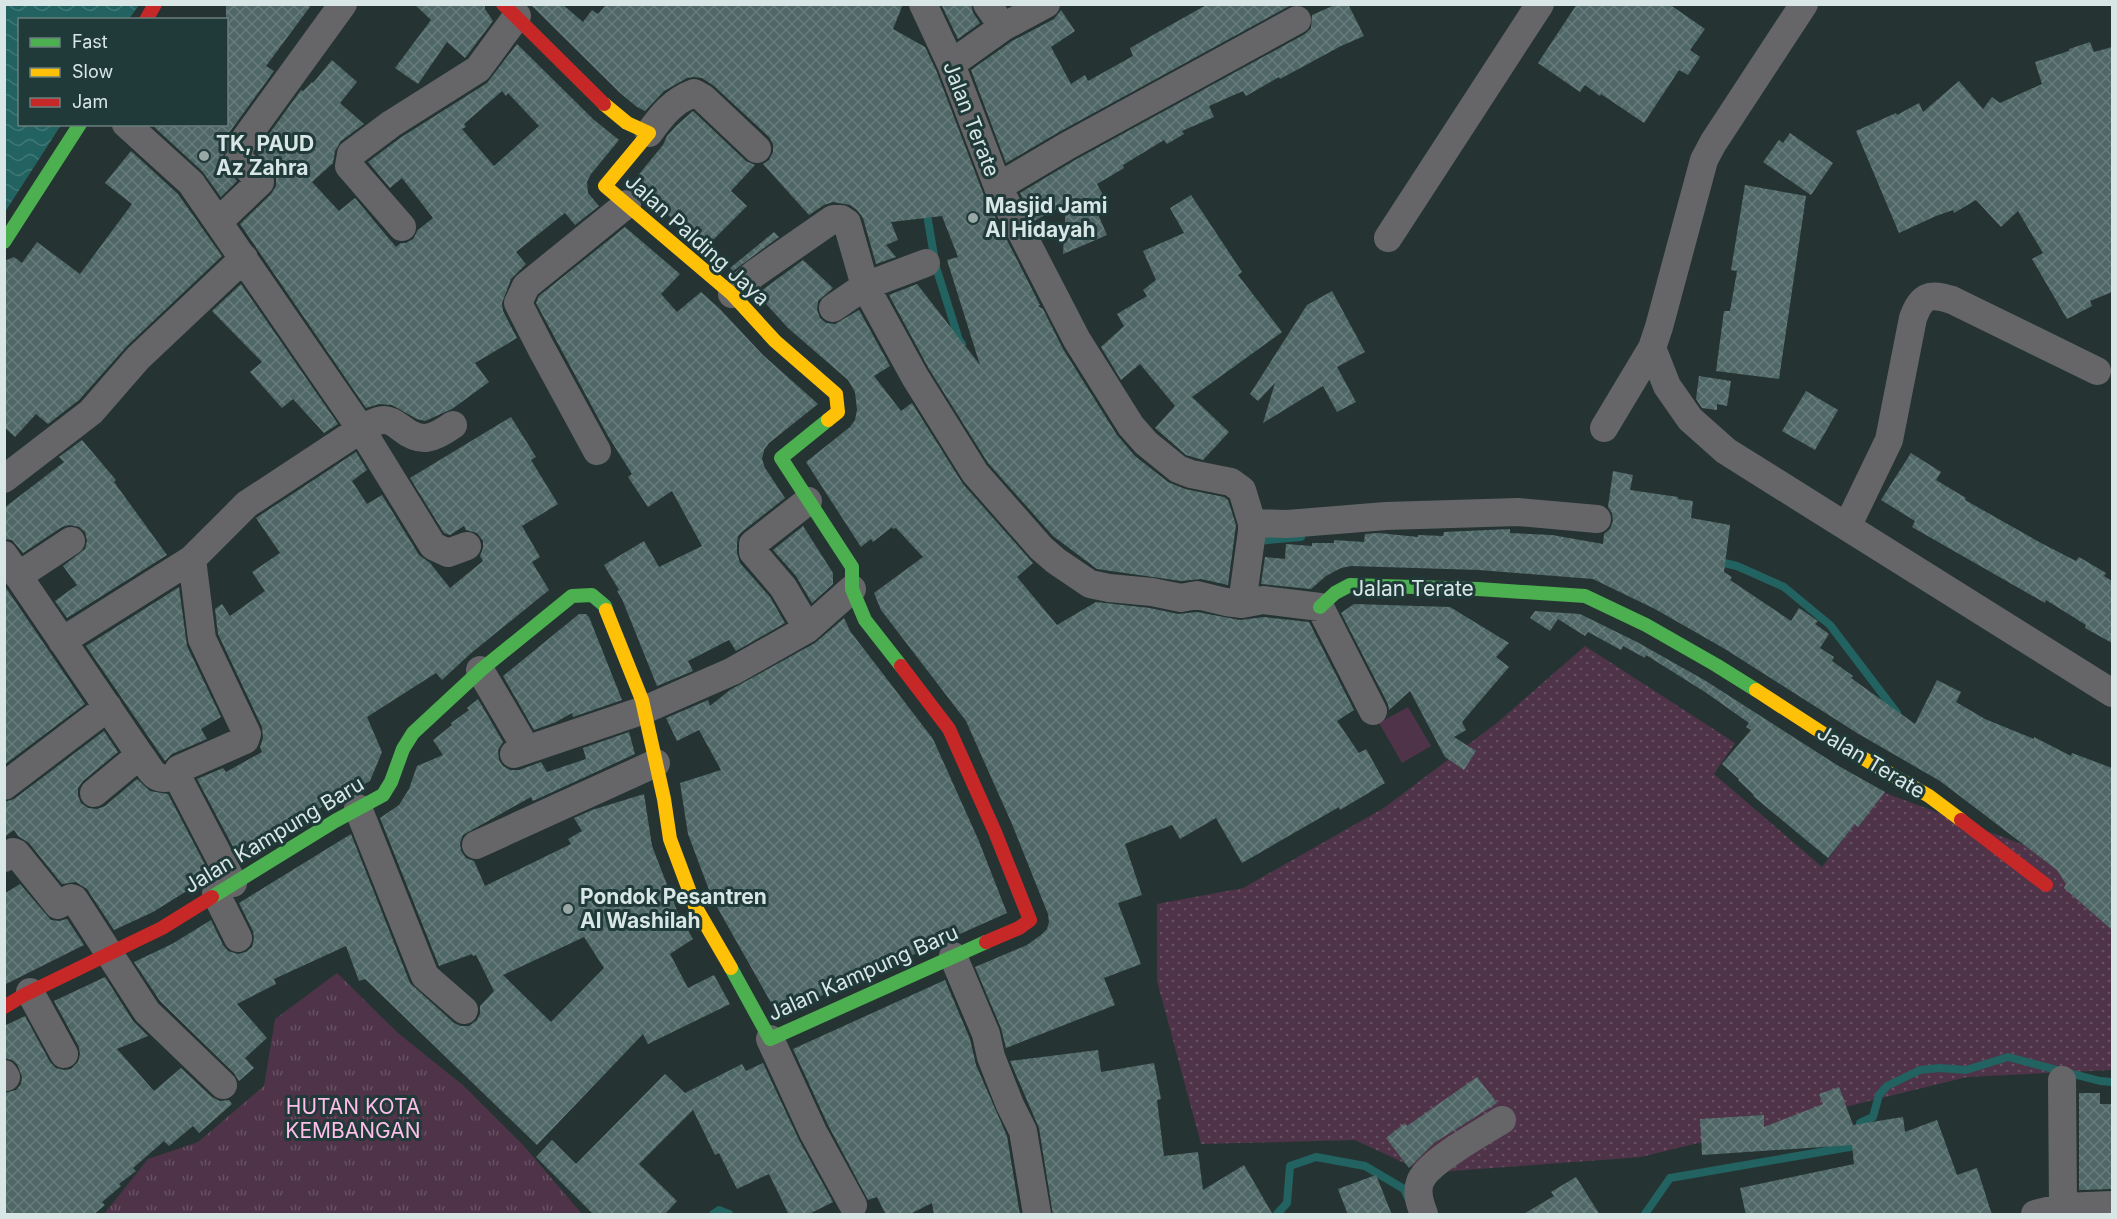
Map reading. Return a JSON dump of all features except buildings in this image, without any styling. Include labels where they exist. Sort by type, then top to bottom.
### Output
[{"type":"street","points":[[147,18],[155,4]]},
{"type":"street","points":[[218,222],[260,182],[239,158],[240,146],[343,4]]},
{"type":"street","name":"Jalan Terate","points":[[923,4],[951,64],[998,187],[1077,340],[1131,426],[1146,443],[1178,469],[1231,482],[1238,486],[1245,495],[1252,527],[1242,604]]},
{"type":"street","points":[[951,64],[995,16],[1047,4]]},
{"type":"street","points":[[1388,238],[1540,4]]},
{"type":"street","points":[[1604,428],[1652,348],[1704,160],[1804,4]]},
{"type":"street","points":[[402,227],[349,166],[351,154],[390,124],[478,69],[510,10],[606,106],[627,123],[649,133],[663,112],[681,98],[694,93],[703,98],[757,149]]},
{"type":"street","points":[[998,187],[1067,146],[1297,20]]},
{"type":"street","points":[[4,242],[79,126]]},
{"type":"street","points":[[128,126],[191,183],[361,429],[433,546],[448,553],[467,546]]},
{"type":"street","name":"Jalan Palding Jaya","points":[[649,133],[605,186],[732,294],[775,341],[836,394],[838,412],[781,458],[808,501]]},
{"type":"street","points":[[597,451],[519,303],[526,286],[627,204]]},
{"type":"street","points":[[732,294],[754,274],[833,219],[838,218],[847,224],[865,286],[920,385],[975,473],[1041,548],[1090,584],[1181,597],[1197,595],[1242,604],[1263,600],[1320,607],[1354,678],[1373,711]]},
{"type":"street","points":[[4,479],[91,411],[138,358],[244,258]]},
{"type":"street","points":[[833,308],[865,286],[926,263]]},
{"type":"street","points":[[1847,527],[1889,440],[1913,318],[1918,304],[1924,299],[1934,295],[1952,300],[2097,371]]},
{"type":"street","points":[[1652,348],[1667,386],[1690,419],[1726,451],[2112,693]]},
{"type":"street","points":[[62,641],[192,560],[247,504],[361,429],[386,420],[418,438],[435,436],[453,425]]},
{"type":"street","points":[[480,670],[517,746],[644,710],[733,671],[807,629],[852,589],[852,567],[808,501],[753,544],[753,552],[783,587],[802,619]]},
{"type":"street","points":[[1252,527],[1386,516],[1518,512],[1597,519]]},
{"type":"street","points":[[71,542],[11,566],[140,755],[159,778],[164,780],[177,776]]},
{"type":"street","points":[[192,560],[202,639],[247,734],[245,740],[179,769],[177,776],[224,888],[237,938]]},
{"type":"street","name":"Jalan Terate","points":[[1320,607],[1335,593],[1350,585],[1489,589],[1585,596],[1646,626],[1716,665],[1847,749],[1929,796],[2046,885]]},
{"type":"street","name":"Jalan Kampung Baru","points":[[4,1007],[162,928],[224,888],[383,795],[392,782],[403,749],[413,733],[480,670],[572,597],[592,595],[605,606],[642,700],[664,799],[670,839],[695,906],[770,1039],[1019,928],[1030,920],[995,832],[949,729],[865,620],[852,589]]},
{"type":"street","points":[[4,786],[108,707]]},
{"type":"street","points":[[94,793],[140,755]]},
{"type":"street","points":[[476,844],[656,764]]},
{"type":"street","points":[[358,808],[425,976],[464,1010]]},
{"type":"street","points":[[4,858],[13,852],[16,854],[58,905],[71,898],[74,899],[147,1012],[223,1085]]},
{"type":"street","points":[[952,956],[986,1034],[991,1057],[1010,1105],[1023,1131],[1036,1215]]},
{"type":"street","points":[[30,992],[64,1054]]},
{"type":"street","points":[[770,1039],[813,1132],[853,1205]]},
{"type":"street","points":[[2062,1080],[2063,1207]]},
{"type":"street","points":[[1424,1215],[1418,1194],[1420,1182],[1430,1167],[1502,1120]]},
{"type":"street","points":[[2035,1215],[2063,1207],[2112,1205]]},
{"type":"green space","points":[[1585,646],[1735,743],[1714,774],[1822,867],[1880,791],[2112,878],[2112,1070],[1967,1077],[1641,1157],[1426,1173],[1355,1140],[1201,1144],[1157,981],[1157,904],[1243,888],[1384,808],[1498,722]]},
{"type":"green space","points":[[1408,707],[1431,746],[1402,763],[1379,723]]},
{"type":"green space","name":"HUTAN KOTA KEMBANGAN","points":[[337,973],[398,1033],[464,1086],[524,1146],[582,1214],[104,1214],[148,1159],[198,1142],[264,1086],[275,1019]]},
{"type":"water","points":[[5,5],[139,5],[130,18],[18,18],[18,126],[60,126],[5,212]]},
{"type":"waterway","points":[[926,209],[936,267],[962,344]]},
{"type":"waterway","points":[[1257,541],[1301,537]]},
{"type":"waterway","points":[[1716,561],[1737,566],[1784,587],[1830,625],[1897,713]]},
{"type":"waterway","points":[[1860,1133],[1860,1123],[1873,1117],[1879,1095],[1887,1086],[1920,1070],[1939,1068],[1966,1070],[2008,1057],[2100,1081],[2112,1082]]},
{"type":"waterway","points":[[1645,1214],[1670,1178],[1861,1145]]},
{"type":"waterway","points":[[1277,1214],[1287,1203],[1290,1166],[1316,1157],[1365,1166],[1404,1189],[1408,1198]]},
{"type":"waterway","points":[[713,1214],[719,1210],[729,1214]]},
{"type":"traffic: fast","points":[[4,242],[79,126]]},
{"type":"traffic: fast","points":[[828,420],[781,458],[852,567],[852,589],[865,620],[901,666]]},
{"type":"traffic: fast","points":[[1320,607],[1335,593],[1350,585],[1478,589],[1585,596],[1646,625],[1756,690]]},
{"type":"traffic: fast","points":[[212,897],[335,821],[383,795],[391,782],[403,749],[413,733],[482,669],[572,596],[592,595],[605,606],[606,610]]},
{"type":"traffic: fast","points":[[731,968],[770,1039],[986,942]]},
{"type":"traffic: slow","points":[[604,104],[627,123],[649,133],[605,186],[732,294],[775,341],[836,394],[838,412],[828,420]]},
{"type":"traffic: slow","points":[[606,610],[642,700],[664,799],[670,839],[695,906],[731,968]]},
{"type":"traffic: slow","points":[[1756,690],[1847,749],[1929,796],[1961,820]]},
{"type":"traffic: jam","points":[[147,18],[155,4]]},
{"type":"traffic: jam","points":[[503,4],[604,104]]},
{"type":"traffic: jam","points":[[901,666],[949,729],[995,832],[1030,920],[1019,928],[986,942]]},
{"type":"traffic: jam","points":[[1961,820],[2046,885]]},
{"type":"traffic: jam","points":[[4,1007],[162,928],[212,897]]},
{"type":"place","name":"TK, PAUD Az Zahra","points":[[204,156]]},
{"type":"place","name":"Masjid Jami Al Hidayah","points":[[973,218]]},
{"type":"place","name":"Pondok Pesantren Al Washilah","points":[[568,909]]}]
